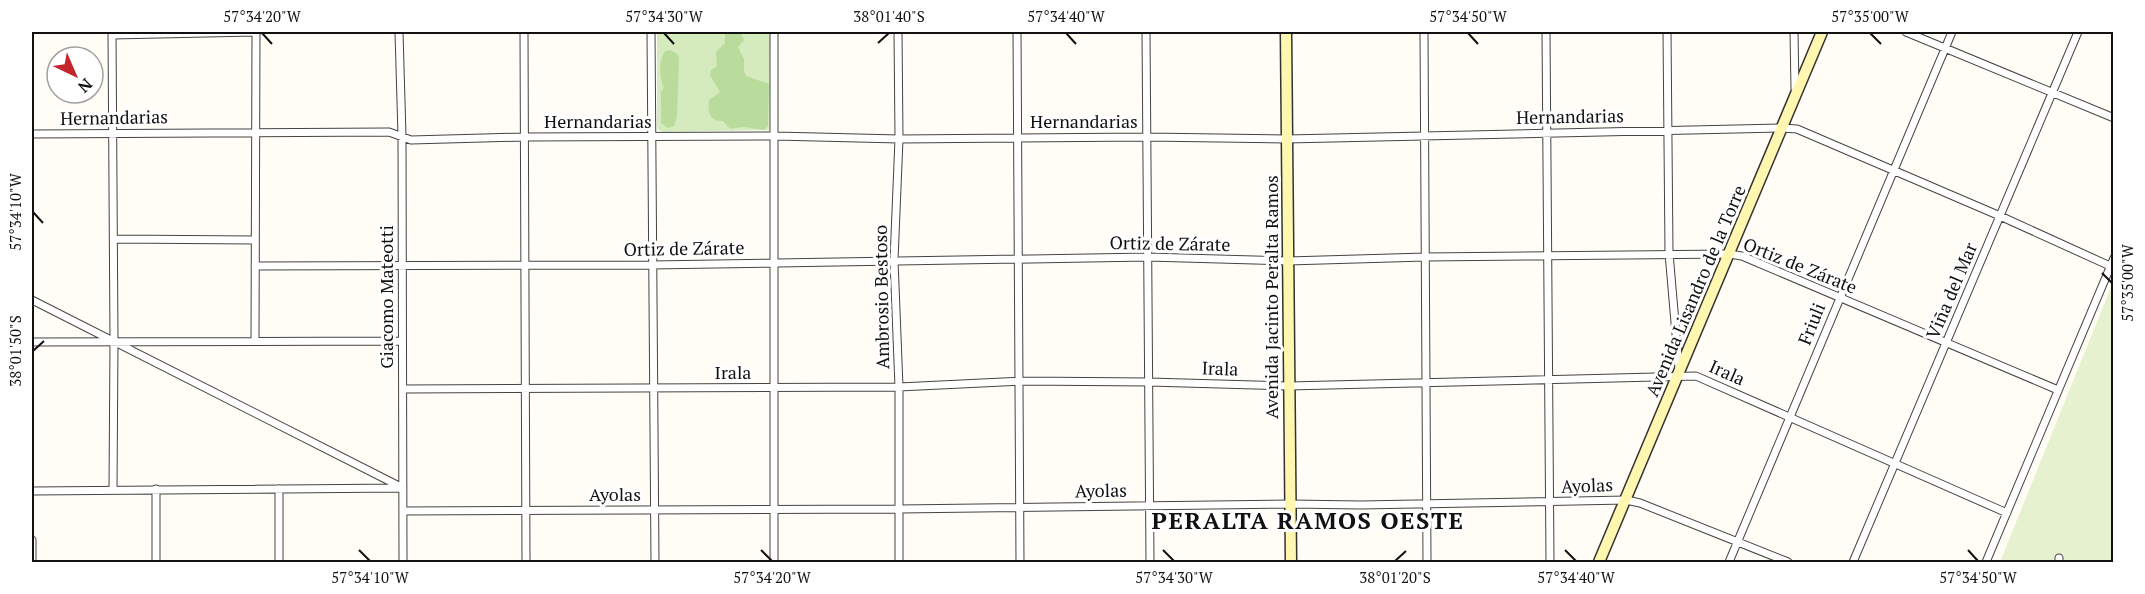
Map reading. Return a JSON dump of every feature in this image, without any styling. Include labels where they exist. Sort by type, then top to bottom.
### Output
[{"type":"street","points":[[113,489],[112,33],[255,32],[255,341]]},
{"type":"street","name":"Giacomo Mateotti","points":[[399,32],[402,136],[403,562]]},
{"type":"street","points":[[524,32],[526,562]]},
{"type":"street","points":[[651,32],[655,562]]},
{"type":"street","points":[[774,32],[774,562]]},
{"type":"street","name":"Ambrosio Bestoso","points":[[898,32],[899,139],[894,260],[899,387],[899,562]]},
{"type":"street","points":[[1017,32],[1021,381],[1020,562]]},
{"type":"street","points":[[1146,32],[1150,562]]},
{"type":"street","name":"Avenida Jacinto Peralta Ramos","points":[[1286,32],[1291,562]]},
{"type":"street","points":[[1424,32],[1427,562]]},
{"type":"street","points":[[1546,32],[1550,562]]},
{"type":"street","points":[[1667,32],[1669,254],[1679,373]]},
{"type":"street","points":[[1794,32],[1796,96]]},
{"type":"street","name":"Avenida Lisandro de la Torre","points":[[1599,562],[1822,32]]},
{"type":"street","points":[[1906,32],[2114,118]]},
{"type":"street","name":"Friuli","points":[[1729,562],[1952,32]]},
{"type":"street","name":"Viña del Mar","points":[[1853,562],[2078,32]]},
{"type":"street","name":"Hernandarias","points":[[32,134],[389,132],[411,140],[775,136],[899,139],[1147,137],[1287,139],[1782,128],[1797,129],[2110,266]]},
{"type":"street","points":[[114,239],[255,240]]},
{"type":"street","name":"Ortiz de Zárate","points":[[255,266],[652,265],[774,261],[1148,257],[1288,261],[1425,257],[1729,254],[1742,256],[2058,390]]},
{"type":"street","points":[[1986,562],[2114,258]]},
{"type":"street","points":[[32,300],[402,488]]},
{"type":"street","points":[[32,342],[401,341]]},
{"type":"street","name":"Irala","points":[[403,389],[899,387],[1021,381],[1289,386],[1548,380],[1679,373],[1696,376],[2007,513]]},
{"type":"street","points":[[32,491],[402,488]]},
{"type":"street","points":[[156,489],[156,562]]},
{"type":"street","points":[[279,489],[279,562]]},
{"type":"street","name":"Ayolas","points":[[403,511],[1361,505],[1626,500],[1640,503],[1788,562]]},
{"type":"street","points":[[32,540],[32,562]]},
{"type":"green space","points":[[657,32],[770,32],[769,130],[663,132],[658,130]]},
{"type":"green space","points":[[728,32],[740,32],[744,40],[738,47],[744,59],[746,76],[769,84],[768,126],[764,130],[731,128],[710,115],[709,100],[720,92],[710,75],[711,70],[717,66],[716,52],[725,43],[725,35]]},
{"type":"green space","points":[[670,50],[679,57],[677,117],[674,126],[668,128],[661,123],[661,92],[664,88],[660,69],[665,51]]},
{"type":"green space","points":[[2113,282],[2113,562],[2000,562]]},
{"type":"district","name":"PERALTA RAMOS OESTE","points":[[1308,521]]}]
